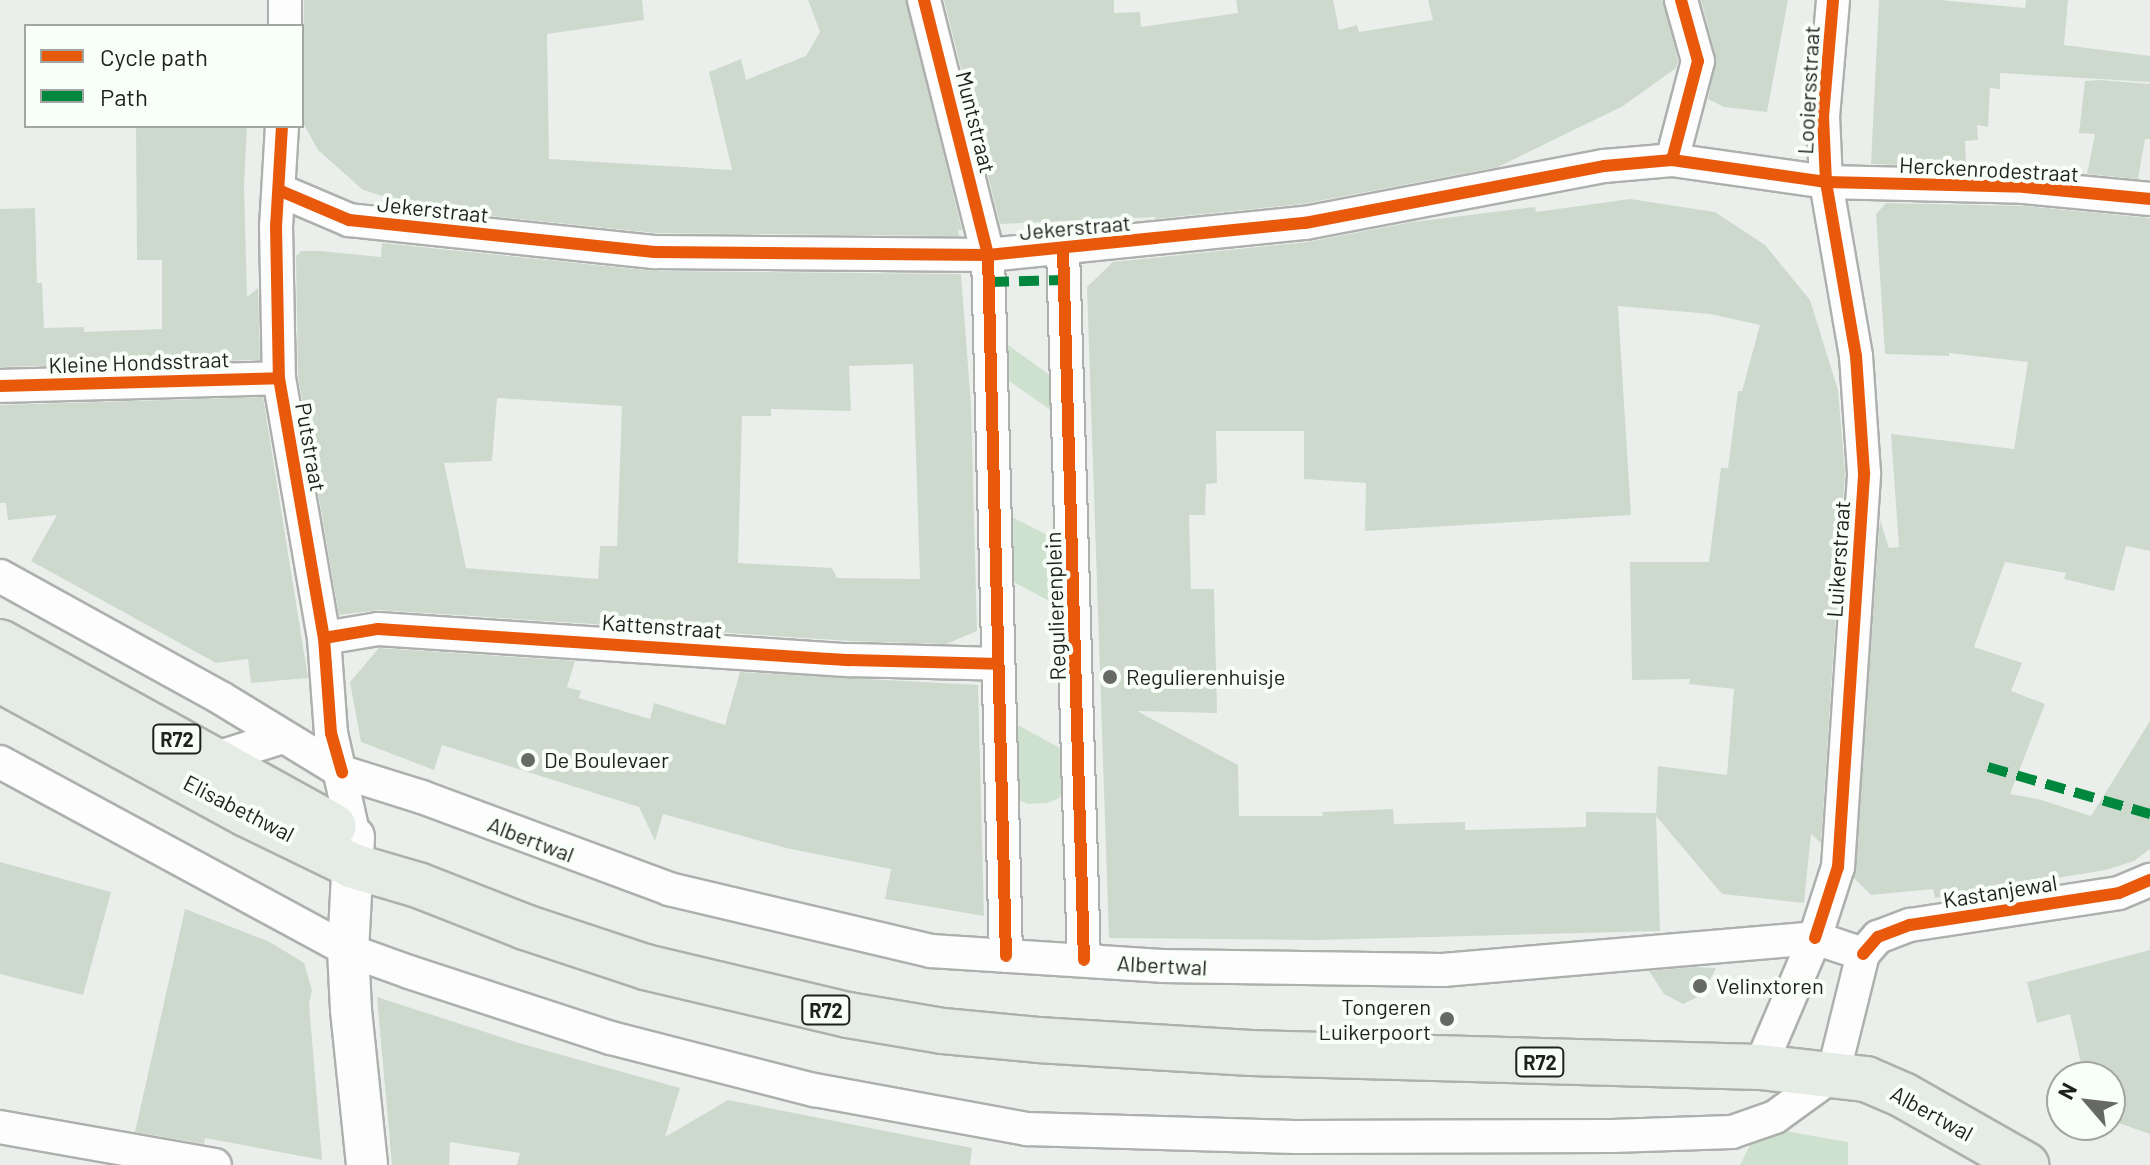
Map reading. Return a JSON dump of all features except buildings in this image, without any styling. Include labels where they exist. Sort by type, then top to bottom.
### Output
[{"type":"main road","name":"Elisabethwal","points":[[1,668],[213,759],[354,851]]},
{"type":"main road","name":"Elisabethwal","points":[[1,668],[246,814],[354,851]]},
{"type":"main road","name":"Albertwal","points":[[354,851],[418,885],[525,927],[645,967],[848,1015],[943,1031],[1251,1053],[1760,1067],[1866,1079],[1903,1095],[2026,1165]]},
{"type":"street","points":[[285,0],[285,24]]},
{"type":"street","name":"Muntstraat","points":[[924,0],[988,255]]},
{"type":"street","points":[[1672,160],[1698,61],[1681,0]]},
{"type":"street","name":"Looiersstraat","points":[[1826,182],[1823,117],[1833,0]]},
{"type":"street","name":"Putstraat","points":[[282,128],[281,191],[276,226],[279,378],[324,638],[331,733],[342,772],[354,851]]},
{"type":"street","name":"Jekerstraat","points":[[281,191],[349,220],[654,252],[988,255],[1063,250],[1305,223],[1604,166],[1672,160],[1826,182]]},
{"type":"street","name":"Herckenrodestraat","points":[[1826,182],[2024,187],[2150,199]]},
{"type":"street","name":"Luikerstraat","points":[[1760,1067],[1815,938],[1838,867],[1864,473],[1856,356],[1826,182]]},
{"type":"street","name":"Regulierenplein","points":[[1063,250],[1084,960]]},
{"type":"street","points":[[988,255],[1006,956]]},
{"type":"street","name":"Kleine Hondsstraat","points":[[0,386],[279,378]]},
{"type":"street","points":[[0,576],[221,698],[280,738],[342,772]]},
{"type":"street","name":"Kattenstraat","points":[[324,638],[378,629],[850,660],[998,664]]},
{"type":"street","name":"Elisabethwal","points":[[213,759],[280,738]]},
{"type":"street","points":[[0,762],[348,950],[611,1038],[814,1090],[1027,1129],[1295,1137],[1596,1137],[1732,1132],[1775,1117],[1833,1075],[1863,954]]},
{"type":"street","name":"Albertwal","points":[[342,772],[422,797],[669,889],[931,951],[1259,969],[1394,966],[1443,970],[1815,938],[1863,954]]},
{"type":"street","points":[[354,851],[348,950],[367,1165]]},
{"type":"street","name":"Kastanjewal","points":[[1863,954],[1878,937],[1910,925],[2119,893],[2150,880]]},
{"type":"street","points":[[0,1127],[215,1165]]},
{"type":"green space","points":[[1001,340],[1058,381],[1059,416],[1002,376]]},
{"type":"green space","points":[[1008,515],[1063,543],[1066,610],[1008,579]]},
{"type":"green space","points":[[1014,723],[1067,752],[1066,784],[1059,798],[1047,803],[1028,804],[1018,800],[1013,790]]},
{"type":"green space","points":[[1779,1130],[1848,1142],[1848,1165],[1740,1165],[1750,1145]]},
{"type":"marked path","points":[[989,282],[1064,280]]},
{"type":"marked path","points":[[1988,767],[2150,814]]},
{"type":"cycle path","points":[[924,0],[988,255],[1006,956]]},
{"type":"cycle path","points":[[1672,160],[1698,61],[1681,0]]},
{"type":"cycle path","points":[[1815,938],[1838,867],[1864,473],[1856,356],[1826,182],[1823,117],[1833,0]]},
{"type":"cycle path","points":[[282,128],[276,226],[279,378],[324,638],[331,733],[342,772]]},
{"type":"cycle path","points":[[281,191],[349,220],[654,252],[988,255],[1305,223],[1604,166],[1672,160],[1826,182],[2024,187],[2150,199]]},
{"type":"cycle path","points":[[1063,250],[1084,960]]},
{"type":"cycle path","points":[[0,386],[279,378]]},
{"type":"cycle path","points":[[324,638],[378,629],[850,660],[998,664]]},
{"type":"cycle path","points":[[1863,954],[1878,937],[1910,925],[2119,893],[2150,880]]},
{"type":"place","name":"Regulierenhuisje","points":[[1110,677]]},
{"type":"place","name":"De Boulevaer","points":[[528,760]]},
{"type":"place","name":"Velinxtoren","points":[[1700,986]]},
{"type":"place","name":"Tongeren Luikerpoort","points":[[1447,1019]]}]
